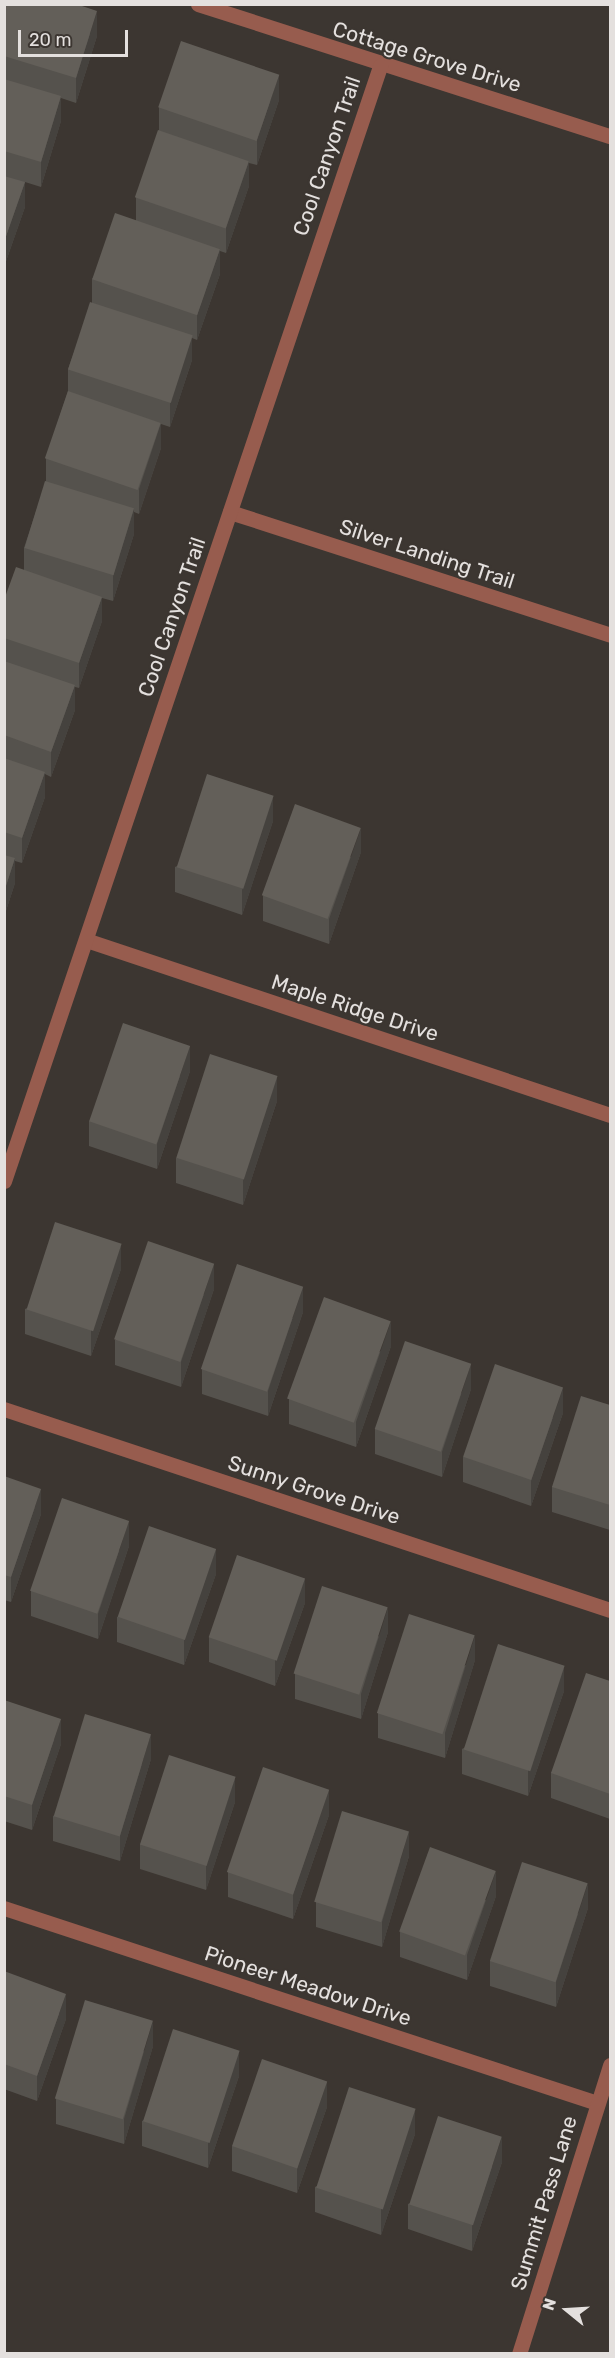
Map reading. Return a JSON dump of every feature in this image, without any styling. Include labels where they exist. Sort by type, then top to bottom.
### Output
[{"type":"street","name":"Cottage Grove Drive","points":[[198,4],[380,66],[610,136]]},
{"type":"street","name":"Cool Canyon Trail","points":[[4,1182],[380,66]]},
{"type":"street","name":"Silver Landing Trail","points":[[230,512],[610,635]]},
{"type":"street","name":"Maple Ridge Drive","points":[[86,940],[610,1115]]},
{"type":"street","name":"Sunny Grove Drive","points":[[4,1409],[610,1611]]},
{"type":"street","name":"Pioneer Meadow Drive","points":[[4,1908],[597,2103]]},
{"type":"street","name":"Summit Pass Lane","points":[[519,2354],[610,2065]]},
{"type":"building","points":[[4,4],[76,4],[97,11],[76,78],[4,56]]},
{"type":"building","points":[[181,41],[279,75],[257,141],[158,107]]},
{"type":"building","points":[[4,79],[61,96],[41,162],[4,151]]},
{"type":"building","points":[[158,130],[249,161],[226,228],[135,197]]},
{"type":"building","points":[[4,176],[25,182],[4,242]]},
{"type":"building","points":[[115,213],[220,249],[197,315],[92,279]]},
{"type":"building","points":[[90,302],[193,335],[171,403],[68,370]]},
{"type":"building","points":[[68,391],[161,423],[138,490],[45,458]]},
{"type":"building","points":[[45,481],[134,508],[113,575],[25,548]]},
{"type":"building","points":[[16,567],[102,597],[79,663],[4,638],[4,600]]},
{"type":"building","points":[[4,661],[75,685],[51,752],[4,735]]},
{"type":"building","points":[[4,758],[45,772],[22,838],[4,832]]},
{"type":"building","points":[[207,774],[274,796],[243,889],[177,867]]},
{"type":"building","points":[[295,804],[361,828],[328,919],[262,895]]},
{"type":"building","points":[[4,855],[15,858],[4,892]]},
{"type":"building","points":[[123,1023],[190,1046],[156,1144],[89,1121]]},
{"type":"building","points":[[210,1054],[278,1076],[244,1180],[176,1158]]},
{"type":"building","points":[[55,1222],[122,1244],[93,1331],[27,1309]]},
{"type":"building","points":[[148,1241],[214,1264],[180,1362],[114,1339]]},
{"type":"building","points":[[237,1264],[303,1287],[267,1392],[201,1369]]},
{"type":"building","points":[[324,1297],[391,1321],[354,1423],[287,1398]]},
{"type":"building","points":[[405,1341],[471,1364],[441,1452],[375,1429]]},
{"type":"building","points":[[495,1364],[563,1387],[531,1480],[463,1457]]},
{"type":"building","points":[[581,1396],[610,1405],[610,1505],[552,1487]]},
{"type":"building","points":[[4,1476],[41,1489],[11,1577],[4,1575]]},
{"type":"building","points":[[62,1498],[129,1521],[97,1614],[30,1591]]},
{"type":"building","points":[[149,1526],[216,1549],[185,1640],[118,1617]]},
{"type":"building","points":[[237,1555],[305,1578],[277,1661],[209,1637]]},
{"type":"building","points":[[322,1586],[388,1607],[359,1695],[294,1673]]},
{"type":"building","points":[[409,1614],[475,1635],[442,1734],[377,1713]]},
{"type":"building","points":[[498,1644],[565,1666],[530,1771],[464,1750]]},
{"type":"building","points":[[586,1673],[610,1681],[610,1794],[551,1773]]},
{"type":"building","points":[[4,1700],[61,1719],[32,1805],[4,1796]]},
{"type":"building","points":[[85,1714],[151,1734],[120,1836],[54,1816]]},
{"type":"building","points":[[169,1755],[236,1777],[207,1866],[140,1844]]},
{"type":"building","points":[[263,1767],[329,1790],[293,1895],[227,1872]]},
{"type":"building","points":[[342,1811],[409,1831],[381,1922],[314,1902]]},
{"type":"building","points":[[430,1847],[496,1871],[465,1956],[399,1932]]},
{"type":"building","points":[[522,1862],[588,1883],[555,1982],[490,1961]]},
{"type":"building","points":[[4,1971],[66,1994],[37,2076],[4,2064]]},
{"type":"building","points":[[85,2000],[153,2021],[123,2119],[55,2098]]},
{"type":"building","points":[[173,2029],[240,2051],[210,2143],[143,2121]]},
{"type":"building","points":[[262,2059],[327,2081],[297,2168],[232,2146]]},
{"type":"building","points":[[349,2087],[416,2109],[383,2209],[316,2188]]},
{"type":"building","points":[[438,2116],[502,2137],[473,2225],[409,2204]]}]
